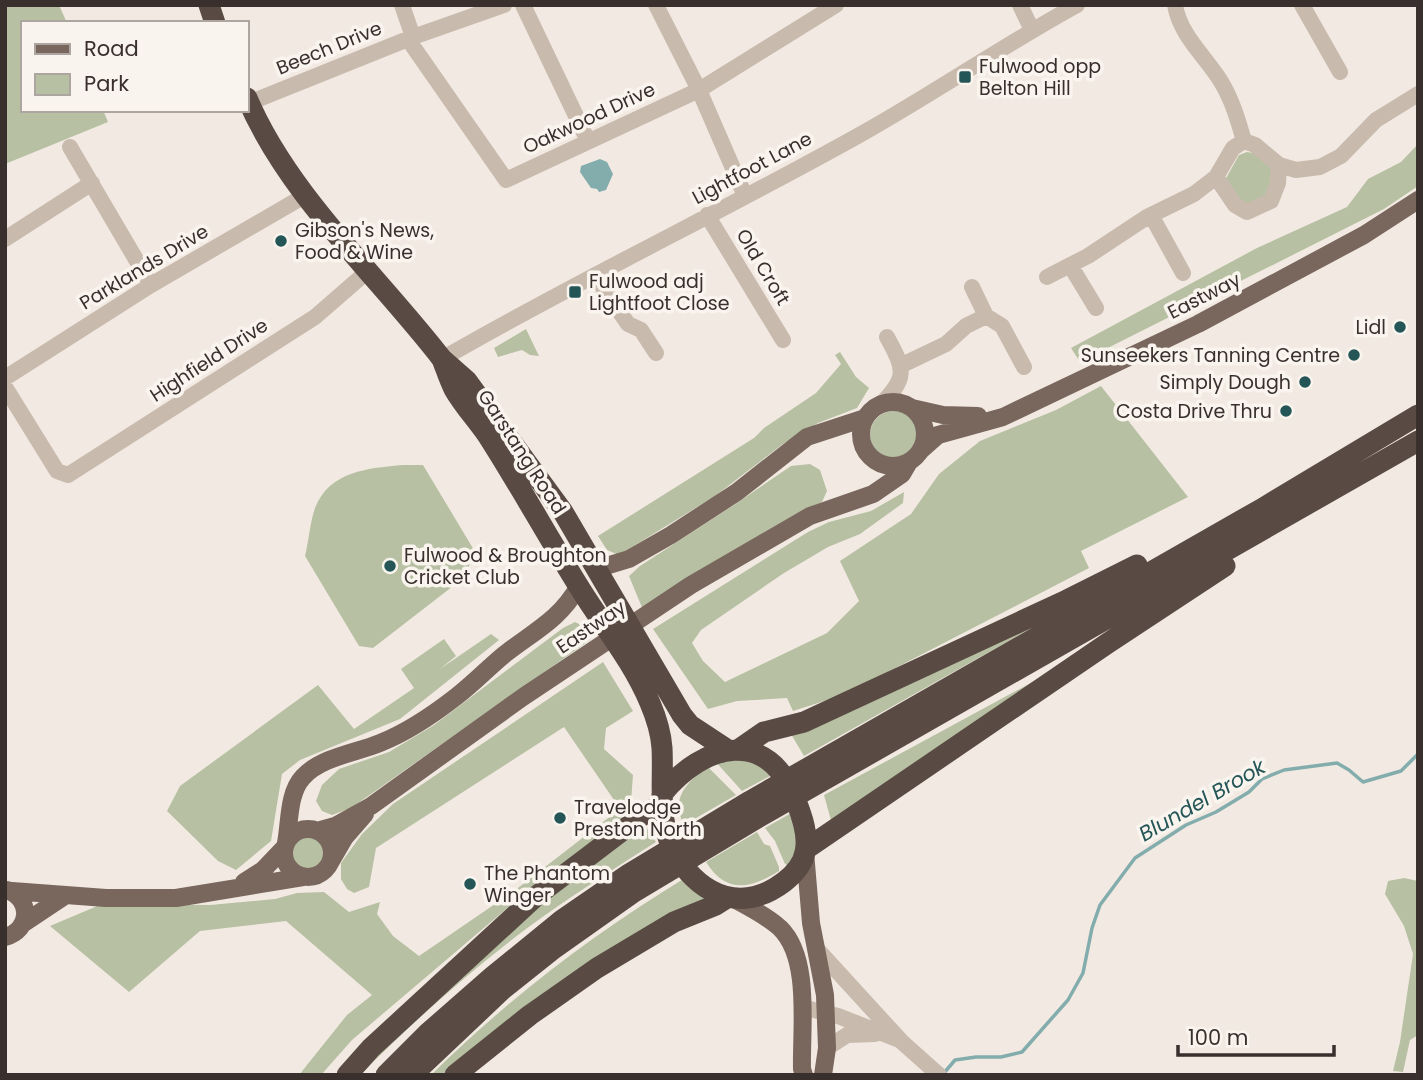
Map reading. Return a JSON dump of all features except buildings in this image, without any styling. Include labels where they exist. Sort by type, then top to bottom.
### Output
[{"type":"highway","name":"Garstang Road","points":[[248,100],[273,147],[306,195],[443,359],[467,381],[563,512],[610,592],[606,614]]},
{"type":"highway","name":"Garstang Road","points":[[443,359],[454,389],[487,436],[579,586],[606,614],[690,725],[733,750]]},
{"type":"highway","points":[[374,1075],[416,1031],[516,944],[666,862],[815,775],[1418,415]]},
{"type":"highway","points":[[347,1075],[371,1048],[535,897],[662,800],[685,769],[704,758],[733,750],[764,732],[804,722],[1067,600],[1396,428]]},
{"type":"highway","points":[[815,775],[1418,441]]},
{"type":"highway","points":[[455,1075],[530,1015],[597,968],[674,922],[731,898],[763,894],[776,888],[794,872],[805,851],[832,829],[1108,643],[1418,441]]},
{"type":"highway","name":"Garstang Road","points":[[632,649],[656,718],[662,750],[662,800]]},
{"type":"highway","points":[[733,750],[762,755],[783,775],[800,811],[805,851]]},
{"type":"highway","points":[[662,800],[666,830],[677,856],[704,887],[731,898]]},
{"type":"highway","points":[[412,1075],[513,981],[666,862]]},
{"type":"highway","points":[[387,1075],[428,1033],[473,993],[562,920]]},
{"type":"main road","name":"Eastway","points":[[315,830],[335,826],[371,806],[523,697],[691,585],[810,516],[873,494],[902,474],[934,437],[946,431],[1003,416],[1198,324],[1364,235],[1418,200]]},
{"type":"main road","points":[[592,563],[606,566],[629,559],[737,492],[807,437],[872,412],[889,402],[909,407],[922,422],[925,434],[914,457],[891,466],[878,463],[855,442],[846,438],[807,437]]},
{"type":"main road","name":"Eastway","points":[[909,407],[943,415],[1003,416]]},
{"type":"main road","points":[[868,455],[861,435],[872,412]]},
{"type":"main road","name":"Eastway","points":[[846,505],[864,492],[874,477],[876,470],[868,455]]},
{"type":"main road","points":[[610,592],[614,575],[629,559]]},
{"type":"main road","points":[[303,877],[289,868],[284,858],[292,799],[296,785],[305,774],[331,760],[381,743],[420,722],[561,613],[579,586]]},
{"type":"main road","points":[[561,613],[606,614]]},
{"type":"main road","points":[[8,890],[63,897],[176,898],[320,874],[331,861],[330,843],[325,835],[299,818],[292,799]]},
{"type":"main road","name":"Eastway","points":[[331,861],[345,837],[371,806]]},
{"type":"main road","points":[[236,887],[263,870],[299,831],[315,830]]},
{"type":"main road","points":[[805,851],[809,910],[822,971],[826,1013],[827,1048],[823,1075]]},
{"type":"main road","points":[[8,890],[19,897],[25,908],[11,934]]},
{"type":"main road","points":[[11,934],[63,897]]},
{"type":"main road","points":[[731,898],[780,928],[792,944],[799,971],[804,1075]]},
{"type":"street","points":[[402,5],[413,37]]},
{"type":"street","name":"Beech Drive","points":[[248,100],[503,5]]},
{"type":"street","points":[[523,5],[588,141]]},
{"type":"street","points":[[656,5],[699,90],[745,195]]},
{"type":"street","name":"Oakwood Drive","points":[[413,37],[412,45],[506,180],[699,90],[836,5]]},
{"type":"street","points":[[1020,5],[1032,30]]},
{"type":"street","name":"Lightfoot Lane","points":[[443,359],[523,313],[863,132],[1077,5]]},
{"type":"street","points":[[1175,5],[1176,15],[1187,38],[1221,82],[1235,109],[1244,141]]},
{"type":"street","points":[[1302,5],[1339,72]]},
{"type":"street","points":[[1244,141],[1255,145],[1279,165],[1296,170],[1320,167],[1341,156],[1376,120],[1418,94]]},
{"type":"street","points":[[1047,277],[1151,215],[1194,194],[1216,177],[1233,148],[1244,141]]},
{"type":"street","points":[[70,147],[151,285]]},
{"type":"street","points":[[1216,177],[1230,199],[1247,212],[1271,201],[1278,183],[1279,165]]},
{"type":"street","points":[[5,239],[92,183]]},
{"type":"street","name":"Parklands Drive","points":[[5,378],[151,285],[306,195]]},
{"type":"street","name":"Old Croft","points":[[707,215],[783,340]]},
{"type":"street","points":[[1151,215],[1183,273]]},
{"type":"street","points":[[1070,265],[1096,308]]},
{"type":"street","name":"Highfield Drive","points":[[5,387],[57,471],[64,475],[71,473],[316,317],[369,270]]},
{"type":"street","points":[[595,276],[628,324],[641,330],[649,349]]},
{"type":"street","points":[[972,287],[986,316],[1002,326],[1024,367]]},
{"type":"street","points":[[872,412],[891,394],[901,372],[946,344],[966,326],[986,316]]},
{"type":"street","points":[[887,337],[901,372],[909,407]]},
{"type":"street","points":[[816,948],[897,1039],[937,1073]]},
{"type":"street","points":[[802,1007],[846,1018],[897,1039]]},
{"type":"street","points":[[827,1048],[853,1034],[868,1033],[897,1039]]},
{"type":"green space","points":[[5,5],[59,5],[66,21],[21,21],[21,112],[104,112],[108,122],[5,164]]},
{"type":"green space","points":[[1418,144],[1418,186],[1384,209],[1080,362],[1071,348],[1257,248],[1347,207],[1368,179],[1401,162]]},
{"type":"green space","points":[[1247,152],[1259,154],[1272,167],[1264,198],[1256,206],[1239,202],[1225,180],[1239,155]]},
{"type":"green space","points":[[526,329],[539,356],[522,350],[498,357],[494,348]]},
{"type":"green space","points":[[840,352],[856,377],[869,388],[857,408],[818,423],[783,444],[715,496],[619,555],[607,550],[598,536],[754,438],[764,428],[816,393],[841,364],[835,355]]},
{"type":"green space","points":[[1101,386],[1188,497],[1081,551],[1089,568],[843,695],[793,711],[787,698],[737,701],[708,709],[653,629],[808,532],[829,522],[871,511],[904,492],[903,503],[860,534],[828,547],[784,573],[701,630],[692,643],[703,661],[725,682],[827,633],[859,601],[840,561],[911,514],[939,474],[980,441],[1056,410]]},
{"type":"green space","points":[[894,411],[911,418],[918,435],[911,452],[894,459],[877,452],[870,435],[877,418]]},
{"type":"green space","points":[[810,464],[820,470],[827,491],[822,502],[804,510],[643,610],[629,576],[640,566],[791,466]]},
{"type":"green space","name":"Fulwood & Broughton Cricket Club","points":[[423,465],[474,550],[466,576],[373,648],[359,646],[305,556],[312,519],[321,496],[340,479],[364,470]]},
{"type":"green space","points":[[1089,596],[804,756],[791,734]]},
{"type":"green space","points":[[575,622],[590,640],[351,808],[332,815],[322,811],[316,801],[322,785],[339,769],[389,752],[434,725],[563,628]]},
{"type":"green space","points":[[491,634],[499,640],[400,719],[300,760],[282,774],[271,841],[236,870],[218,861],[167,811],[180,786],[318,685],[354,729],[414,688],[401,669],[444,639],[456,656],[440,669]]},
{"type":"green space","points":[[603,662],[633,711],[606,728],[604,749],[633,775],[627,815],[519,898],[352,1040],[321,1075],[299,1075],[347,1015],[372,995],[286,921],[200,931],[129,992],[50,926],[102,904],[210,905],[324,892],[349,912],[380,902],[377,914],[393,936],[419,956],[514,891],[616,812],[614,800],[564,727],[376,848],[369,887],[354,893],[347,889],[341,879],[341,863],[362,834],[393,804]]},
{"type":"green space","points":[[1062,666],[832,824],[824,795]]},
{"type":"green space","points":[[739,753],[772,775],[742,791],[714,760]]},
{"type":"green space","points":[[707,766],[736,795],[684,825],[680,815],[680,799],[687,785]]},
{"type":"green space","points":[[793,812],[801,841],[788,865],[765,828]]},
{"type":"green space","points":[[645,825],[656,842],[574,895],[482,963],[360,1075],[374,1059],[527,915]]},
{"type":"green space","points":[[757,832],[764,844],[770,846],[779,871],[758,882],[730,884],[706,862]]},
{"type":"green space","points":[[308,837],[319,842],[324,853],[319,864],[308,869],[297,864],[292,853],[297,842]]},
{"type":"green space","points":[[685,878],[710,904],[446,1075],[431,1075],[490,1020],[552,969]]},
{"type":"green space","points":[[1404,878],[1418,881],[1418,1035],[1410,1040],[1403,1072],[1393,1071],[1413,954],[1404,926],[1385,894],[1388,881]]},
{"type":"water","points":[[600,159],[607,162],[613,174],[606,190],[599,192],[591,188],[580,172],[581,166]]},
{"type":"waterway","name":"Blundel Brook","points":[[944,1073],[955,1060],[1001,1057],[1022,1052],[1068,1000],[1083,973],[1092,928],[1100,905],[1135,858],[1186,825],[1216,812],[1249,792],[1262,779],[1284,770],[1337,763],[1363,782],[1401,771],[1418,754]]},
{"type":"place","name":"Fulwood opp Belton Hill","points":[[965,77]]},
{"type":"place","name":"Gibson's News, Food & Wine","points":[[281,241]]},
{"type":"place","name":"Fulwood adj Lightfoot Close","points":[[575,292]]},
{"type":"place","name":"Lidl","points":[[1400,327]]},
{"type":"place","name":"Sunseekers Tanning Centre","points":[[1354,355]]},
{"type":"place","name":"Simply Dough","points":[[1305,382]]},
{"type":"place","name":"Costa Drive Thru","points":[[1286,411]]},
{"type":"place","name":"Fulwood & Broughton Cricket Club","points":[[390,566]]},
{"type":"place","name":"Travelodge Preston North","points":[[560,818]]},
{"type":"place","name":"The Phantom Winger","points":[[470,884]]}]
